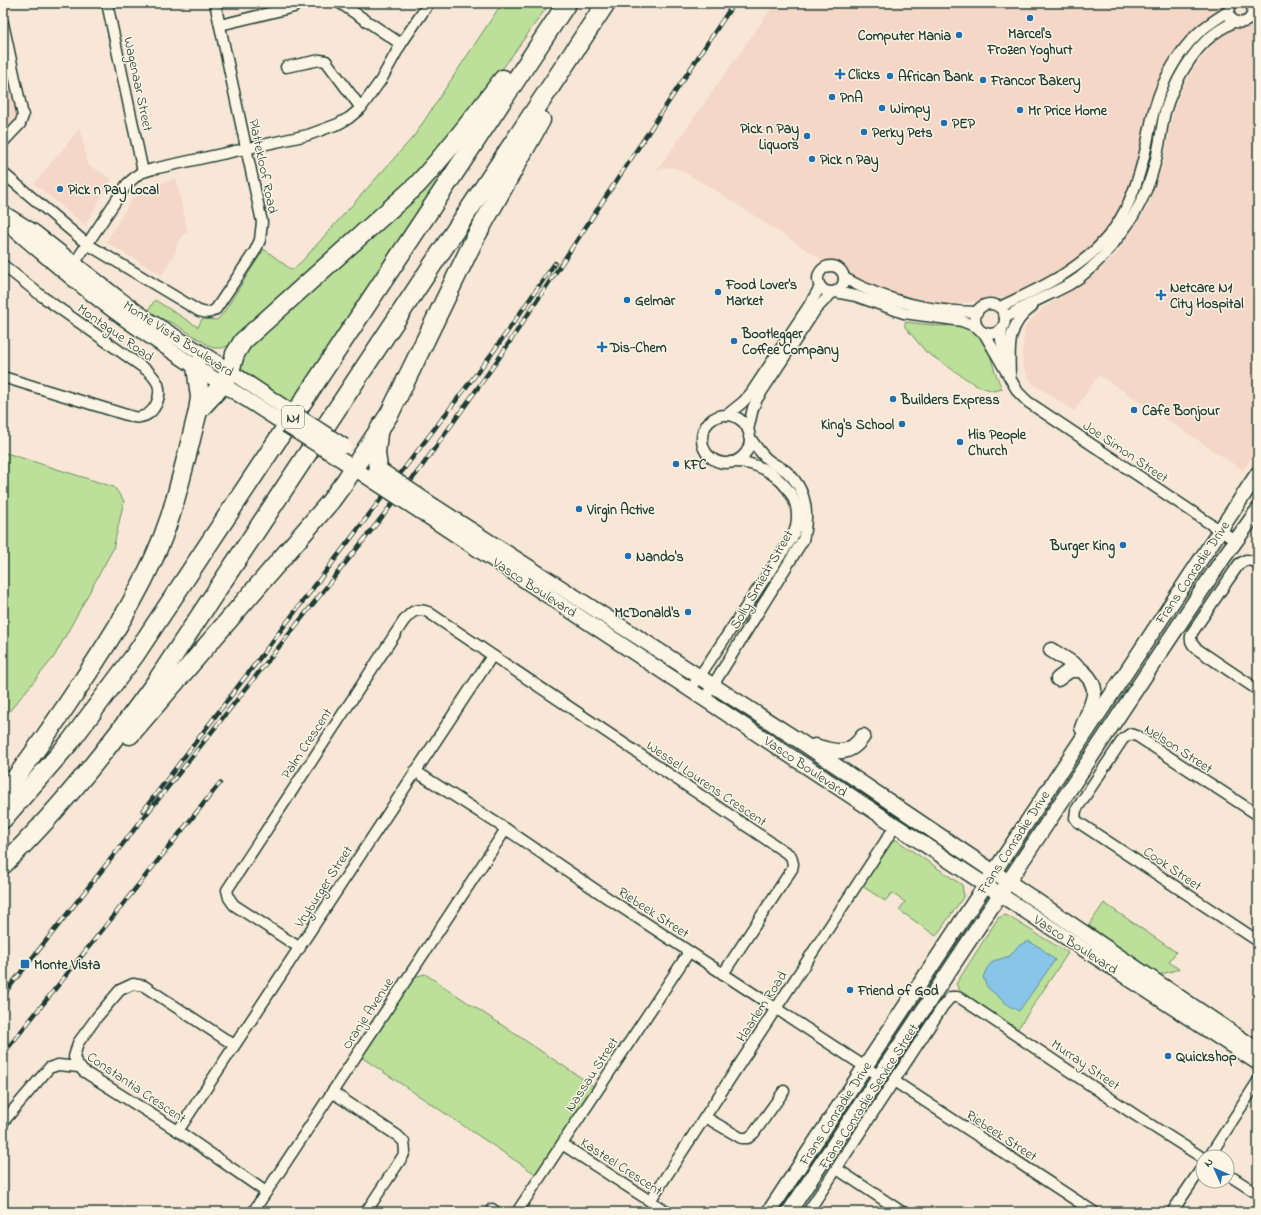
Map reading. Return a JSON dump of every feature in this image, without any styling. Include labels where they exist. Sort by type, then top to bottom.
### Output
[{"type":"highway","points":[[198,411],[227,378],[235,354],[243,341],[395,206],[434,167],[475,117],[558,3]]},
{"type":"highway","name":"N1","points":[[3,819],[72,738],[135,655],[567,3]]},
{"type":"highway","name":"N1","points":[[9,860],[87,772],[153,685],[606,3]]},
{"type":"highway","points":[[9,860],[51,824],[73,802],[330,502],[390,413],[474,240],[556,92],[591,25]]},
{"type":"highway","points":[[3,795],[92,668],[122,620],[144,580],[170,517],[198,411],[200,397],[196,366]]},
{"type":"highway","points":[[378,432],[376,453],[378,474]]},
{"type":"main road","name":"Monte Vista Boulevard","points":[[3,213],[34,232],[74,264],[227,378],[357,462]]},
{"type":"main road","name":"Monte Vista Boulevard","points":[[3,218],[79,284],[142,331],[196,366],[227,378]]},
{"type":"main road","name":"Vasco Boulevard","points":[[357,462],[378,474],[691,689],[896,826],[1258,1064]]},
{"type":"main road","name":"Frans Conradie Drive","points":[[769,1212],[1258,473]]},
{"type":"main road","name":"Frans Conradie Drive","points":[[789,1212],[1258,510]]},
{"type":"main road","name":"Vasco Boulevard","points":[[431,511],[801,742],[1258,1050]]},
{"type":"main road","points":[[1051,650],[1081,670],[1090,678],[1094,688],[1094,697],[1069,758]]},
{"type":"main road","points":[[1058,679],[1070,670],[1081,670]]},
{"type":"main road","points":[[801,742],[840,752],[853,747],[863,736]]},
{"type":"street","name":"Wagenaar Street","points":[[107,3],[143,172]]},
{"type":"street","name":"Plattekloof Road","points":[[87,244],[193,308],[207,314],[212,312],[219,305],[255,251],[260,240],[262,222],[215,3]]},
{"type":"street","points":[[220,25],[294,7],[297,3]]},
{"type":"street","points":[[340,3],[401,44]]},
{"type":"street","points":[[79,284],[74,273],[74,264],[124,188],[133,178],[143,172],[308,135],[338,124],[349,118],[361,108],[381,80],[401,44],[428,3]]},
{"type":"street","points":[[1000,307],[1043,287],[1072,269],[1097,248],[1115,227],[1134,190],[1140,172],[1155,107],[1163,84],[1172,66],[1197,34],[1230,7],[1232,19],[1244,23],[1252,17],[1254,5]]},
{"type":"street","points":[[1006,318],[1028,304],[1075,280],[1095,264],[1112,247],[1137,210],[1147,188],[1156,163],[1165,113],[1171,94],[1179,78],[1194,55],[1209,37],[1235,21]]},
{"type":"street","points":[[3,24],[23,116],[20,124],[3,142]]},
{"type":"street","points":[[286,67],[320,60],[326,61],[361,108]]},
{"type":"street","points":[[3,173],[87,244]]},
{"type":"street","name":"Montague Road","points":[[3,265],[43,297],[148,371],[154,377],[158,385],[158,399],[155,407],[146,415],[140,417],[130,416],[3,377]]},
{"type":"street","points":[[820,287],[804,314],[751,393],[743,402],[727,415],[715,418],[704,428],[702,443],[706,453],[710,457],[720,462],[731,462],[743,456],[747,450],[753,408],[757,399],[816,309],[834,292],[842,286],[844,278],[842,273],[835,267],[827,266],[818,275],[818,283],[820,287],[826,291],[834,292],[856,296],[904,314],[962,321],[981,330],[993,334],[1002,329],[1005,324],[1006,318],[1000,307],[987,304],[982,306],[977,312],[975,320],[981,330]]},
{"type":"street","points":[[844,278],[861,287],[907,304],[939,310],[977,312]]},
{"type":"street","points":[[1010,377],[1009,344],[1011,333],[1017,321],[1026,311],[1048,295]]},
{"type":"street","name":"Joe Simon Street","points":[[1002,329],[1003,350],[1010,377]]},
{"type":"street","name":"Joe Simon Street","points":[[981,330],[1018,392],[1028,402],[1236,541]]},
{"type":"street","points":[[727,415],[740,420],[749,434]]},
{"type":"street","name":"Solly Smiedt Street","points":[[705,698],[803,540],[806,526],[807,511],[803,496],[798,486],[786,472],[766,458],[749,434]]},
{"type":"street","name":"Solly Smiedt Street","points":[[691,689],[792,538],[798,516],[790,490],[779,480],[758,466],[744,462],[731,462]]},
{"type":"street","points":[[1258,564],[1253,561],[1246,560],[1239,564],[1192,633],[1191,638],[1191,642],[1197,649],[1258,690]]},
{"type":"street","name":"Palm Crescent","points":[[300,948],[234,905],[228,898],[227,894],[227,890],[231,883],[409,615],[418,610],[428,612],[492,656]]},
{"type":"street","name":"Vryburger Street","points":[[178,1131],[492,656]]},
{"type":"street","name":"Wessel Lourens Crescent","points":[[492,656],[791,856],[793,864],[792,869],[722,974]]},
{"type":"street","name":"Nelson Street","points":[[1075,818],[1075,812],[1080,803],[1123,739],[1130,734],[1137,736],[1258,815]]},
{"type":"street","name":"Riebeek Street","points":[[415,771],[506,829],[722,974],[879,1076]]},
{"type":"street","name":"Cook Street","points":[[1075,818],[1078,822],[1258,941]]},
{"type":"street","name":"Haarlem Road","points":[[650,1201],[896,826]]},
{"type":"street","name":"Oranje Avenue","points":[[253,1212],[506,829]]},
{"type":"street","name":"Nassau Street","points":[[518,1212],[689,952]]},
{"type":"street","name":"Constantia Crescent","points":[[234,1045],[144,986],[133,984],[127,986],[116,994],[78,1043],[74,1057],[79,1067],[178,1131],[266,1192]]},
{"type":"street","name":"Frans Conradie Service Street","points":[[808,1212],[943,1006],[952,997]]},
{"type":"street","name":"Murray Street","points":[[952,997],[962,999],[1195,1153]]},
{"type":"street","points":[[3,1122],[49,1068],[58,1065],[79,1067]]},
{"type":"street","name":"Riebeek Street","points":[[894,1081],[1094,1212]]},
{"type":"street","points":[[1214,1149],[1258,1081]]},
{"type":"street","points":[[705,1117],[741,1138],[748,1138],[754,1133],[784,1090]]},
{"type":"street","points":[[332,1092],[398,1136],[404,1142],[405,1151],[403,1156],[366,1212]]},
{"type":"street","name":"Kasteel Crescent","points":[[562,1144],[667,1212]]},
{"type":"street","points":[[837,1169],[902,1212]]},
{"type":"street","points":[[1172,1212],[1195,1178]]},
{"type":"street","points":[[1235,1179],[1258,1194]]},
{"type":"shaded area","points":[[775,3],[1229,3],[1208,18],[1194,31],[1180,49],[1126,198],[1098,240],[1064,270],[1027,290],[1005,297],[957,304],[921,302],[891,294],[869,285],[827,261],[822,260],[721,194],[679,169],[672,167],[663,168],[655,173]]},
{"type":"shaded area","name":"Netcare N1 City Hospital","points":[[1258,19],[1258,448],[1243,470],[1099,375],[1074,411],[1032,383],[1023,367],[1022,353],[1025,327],[1043,308],[1086,281],[1116,255],[1147,208],[1164,162],[1169,130],[1179,95],[1194,68],[1211,46],[1230,30]]},
{"type":"shaded area","points":[[3,45],[22,116],[3,142]]},
{"type":"shaded area","points":[[80,128],[88,165],[112,179],[85,225],[34,184]]},
{"type":"shaded area","points":[[176,178],[188,233],[184,233],[175,248],[177,249],[162,275],[106,242],[132,199],[141,192],[142,194],[157,185]]},
{"type":"green space","points":[[502,3],[550,3],[477,104],[425,169],[230,345],[222,348],[213,348],[173,323],[153,316],[147,312],[155,300],[198,327],[202,319],[217,320],[224,312],[264,249],[292,270],[303,260],[414,136]]},
{"type":"green space","points":[[487,108],[291,403],[238,367],[243,351]]},
{"type":"green space","points":[[905,322],[941,326],[956,325],[968,328],[975,332],[981,338],[989,351],[1002,389],[994,391],[977,386],[926,352],[905,327]]},
{"type":"green space","points":[[3,452],[114,487],[124,501],[113,549],[54,657],[3,719]]},
{"type":"green space","points":[[892,837],[962,885],[964,896],[936,936],[899,910],[905,902],[892,893],[885,901],[859,884]]},
{"type":"green space","points":[[1104,903],[1176,952],[1169,962],[1179,969],[1159,975],[1092,928],[1089,925]]},
{"type":"green space","points":[[1006,915],[1068,953],[1017,1030],[963,995],[956,984],[998,918]]},
{"type":"green space","points":[[425,974],[595,1087],[537,1175],[361,1057],[414,977]]},
{"type":"water","points":[[1028,941],[1041,948],[1055,960],[1019,1011],[1009,1006],[987,987],[983,977],[987,968],[993,961],[1010,956],[1018,946]]},
{"type":"railway","points":[[3,995],[420,469],[499,358],[734,3]]},
{"type":"railway","points":[[143,811],[493,352],[555,263]]},
{"type":"railway","points":[[3,1054],[220,783]]},
{"type":"place","name":"Marcel's Frozen Yoghurt","points":[[1030,18]]},
{"type":"place","name":"Computer Mania","points":[[959,35]]},
{"type":"place","name":"Clicks","points":[[840,74]]},
{"type":"place","name":"African Bank","points":[[890,76]]},
{"type":"place","name":"Francor Bakery","points":[[983,80]]},
{"type":"place","name":"PnA","points":[[832,97]]},
{"type":"place","name":"Wimpy","points":[[882,108]]},
{"type":"place","name":"Mr Price Home","points":[[1020,110]]},
{"type":"place","name":"PEP","points":[[944,123]]},
{"type":"place","name":"Perky Pets","points":[[864,132]]},
{"type":"place","name":"Pick n Pay Liquors","points":[[807,136]]},
{"type":"place","name":"Pick n Pay","points":[[812,159]]},
{"type":"place","name":"Pick n Pay Local","points":[[60,189]]},
{"type":"place","name":"Food Lover's Market","points":[[718,292]]},
{"type":"place","name":"Netcare N1 City Hospital","points":[[1161,295]]},
{"type":"place","name":"Gelmar","points":[[627,300]]},
{"type":"place","name":"Bootlegger Coffee Company","points":[[734,341]]},
{"type":"place","name":"Dis-Chem","points":[[602,347]]},
{"type":"place","name":"Builders Express","points":[[893,399]]},
{"type":"place","name":"Cafe Bonjour","points":[[1134,410]]},
{"type":"place","name":"King's School","points":[[902,424]]},
{"type":"place","name":"His People Church","points":[[960,442]]},
{"type":"place","name":"KFC","points":[[676,464]]},
{"type":"place","name":"Virgin Active","points":[[579,509]]},
{"type":"place","name":"Burger King","points":[[1123,545]]},
{"type":"place","name":"Nando's","points":[[628,556]]},
{"type":"place","name":"McDonald's","points":[[688,612]]},
{"type":"place","name":"Monte Vista","points":[[25,964]]},
{"type":"place","name":"Friend of God","points":[[850,990]]},
{"type":"place","name":"Quickshop","points":[[1168,1056]]}]
